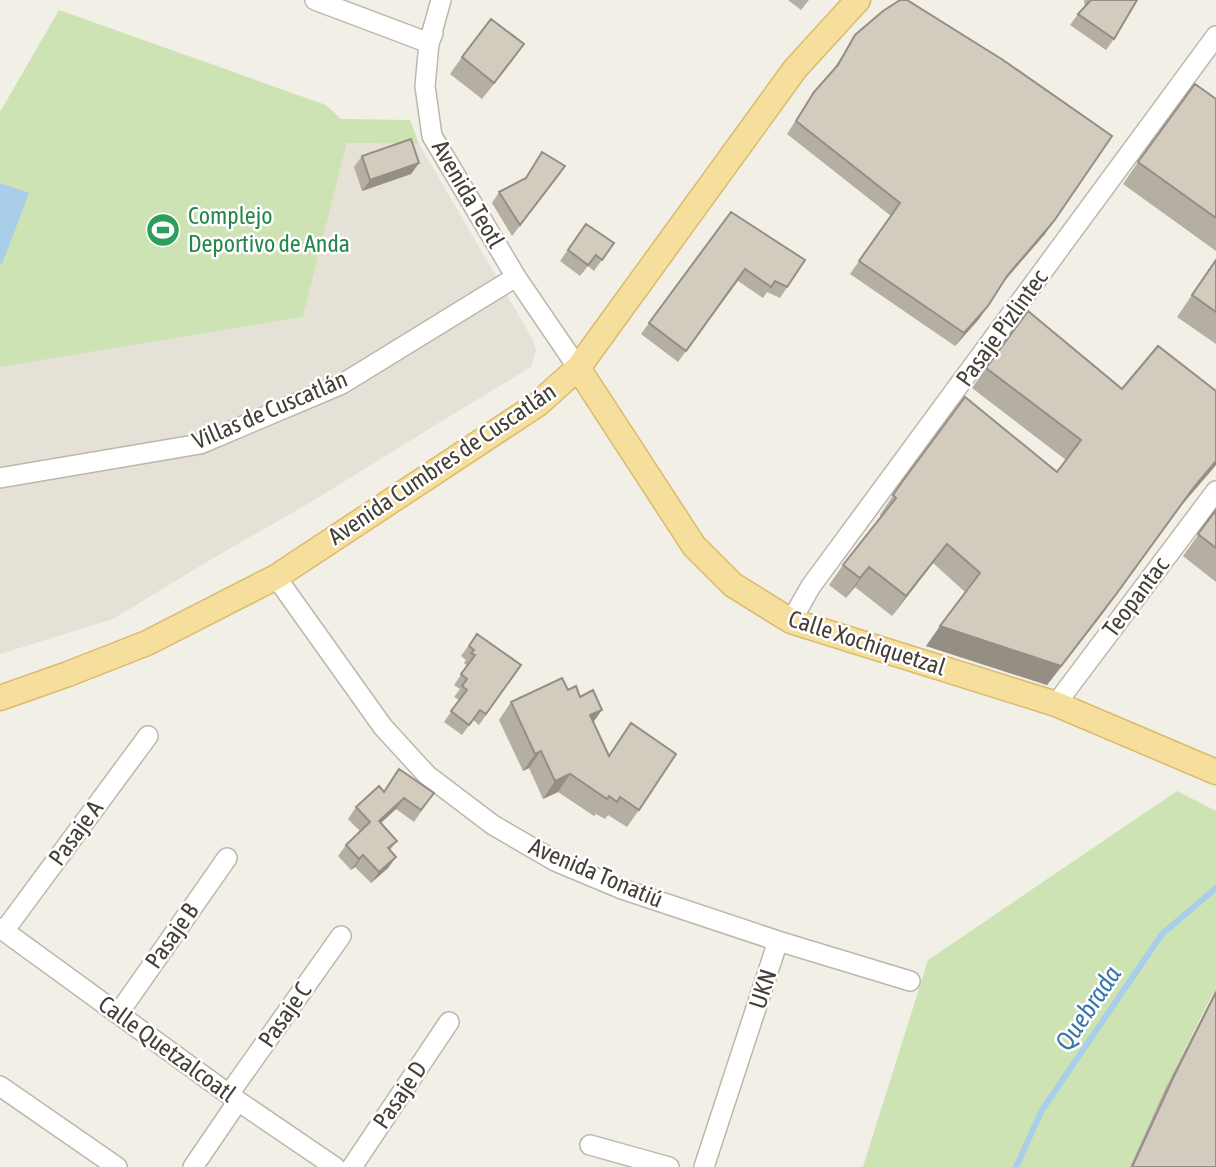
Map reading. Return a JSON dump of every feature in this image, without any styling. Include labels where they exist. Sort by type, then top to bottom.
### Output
[{"type":"main road","name":"Avenida Cumbres de Cuscatlán","points":[[0,697],[147,643],[276,577],[538,404],[578,368],[795,69],[858,0]]},
{"type":"main road","name":"Calle Xochiquetzal","points":[[578,368],[694,546],[733,585],[791,621],[1056,704],[1216,772]]},
{"type":"street","points":[[315,0],[429,43],[451,0]]},
{"type":"street","name":"Avenida Teotl","points":[[441,0],[429,43],[425,86],[432,136],[516,278],[578,368]]},
{"type":"street","name":"Pasaje Pizlintec","points":[[791,621],[811,586],[1216,36]]},
{"type":"street","name":"Villas de Cuscatlán","points":[[0,478],[200,444],[342,384],[516,278]]},
{"type":"street","name":"Teopantac","points":[[1056,704],[1216,491]]},
{"type":"street","name":"Avenida Tonatiú","points":[[276,577],[383,727],[427,775],[493,825],[555,861],[622,889],[778,941]]},
{"type":"street","name":"Pasaje A","points":[[2,929],[148,736]]},
{"type":"street","name":"Pasaje B","points":[[118,1013],[227,858]]},
{"type":"street","name":"Calle Quetzalcoatl","points":[[2,929],[335,1167]]},
{"type":"street","name":"Pasaje C","points":[[193,1167],[234,1097],[341,936]]},
{"type":"street","name":"UKN","points":[[704,1167],[778,941],[910,981]]},
{"type":"street","name":"Pasaje D","points":[[352,1167],[449,1023]]},
{"type":"street","points":[[0,1086],[117,1167]]},
{"type":"street","points":[[590,1145],[669,1167]]},
{"type":"shaded area","points":[[347,143],[419,144],[532,338],[536,350],[531,367],[113,619],[0,654],[0,367],[303,317]]},
{"type":"green space","name":"Complejo Deportivo de Anda","points":[[59,10],[326,105],[341,119],[410,120],[419,144],[347,143],[303,317],[0,367],[0,112]]},
{"type":"green space","points":[[1177,791],[1216,811],[1216,991],[1166,1087],[1130,1167],[863,1167],[928,960]]},
{"type":"water","points":[[0,183],[29,193],[2,264],[0,263]]},
{"type":"building","points":[[900,0],[907,0],[1003,60],[1112,136],[1054,221],[1007,276],[988,306],[964,333],[859,261],[900,203],[796,121],[814,92],[838,65],[855,35]]},
{"type":"building","points":[[1091,0],[1137,0],[1114,39],[1078,14]]},
{"type":"building","points":[[491,19],[524,44],[494,83],[462,57]]},
{"type":"building","points":[[1195,84],[1216,99],[1216,218],[1138,162]]},
{"type":"building","points":[[411,139],[419,163],[370,180],[362,156]]},
{"type":"building","points":[[542,152],[565,166],[520,225],[499,192],[526,178]]},
{"type":"building","points":[[731,212],[805,260],[787,287],[775,281],[771,287],[745,269],[686,351],[649,323]]},
{"type":"building","points":[[586,224],[614,243],[602,260],[596,255],[588,265],[568,250]]},
{"type":"building","points":[[1216,260],[1216,312],[1192,295]]},
{"type":"building","points":[[1028,311],[1122,389],[1158,346],[1216,391],[1216,461],[1061,666],[940,626],[980,573],[947,544],[906,596],[869,567],[860,578],[843,565],[896,498],[893,495],[965,397],[1057,472],[1081,440],[986,368]]},
{"type":"building","points":[[1216,510],[1216,548],[1198,534]]},
{"type":"building","points":[[477,634],[521,665],[486,714],[480,710],[469,725],[451,711],[467,690],[462,686],[467,679],[461,674],[475,655],[471,653],[474,650],[469,646]]},
{"type":"building","points":[[562,678],[568,690],[576,686],[580,697],[593,690],[602,710],[590,715],[609,756],[631,723],[676,754],[639,810],[620,797],[617,802],[609,796],[607,799],[570,774],[555,781],[541,751],[535,754],[511,702]]},
{"type":"building","points":[[399,769],[434,793],[421,810],[404,798],[379,821],[397,841],[388,848],[396,857],[379,872],[363,855],[359,859],[346,845],[370,822],[356,807],[379,786],[384,792]]},
{"type":"building","points":[[1216,992],[1216,1167],[1132,1167],[1174,1076]]},
{"type":"waterway","name":"Quebrada","points":[[1016,1167],[1042,1110],[1162,934],[1216,888]]},
{"type":"place","name":"Complejo Deportivo de Anda","points":[[163,230]]}]
